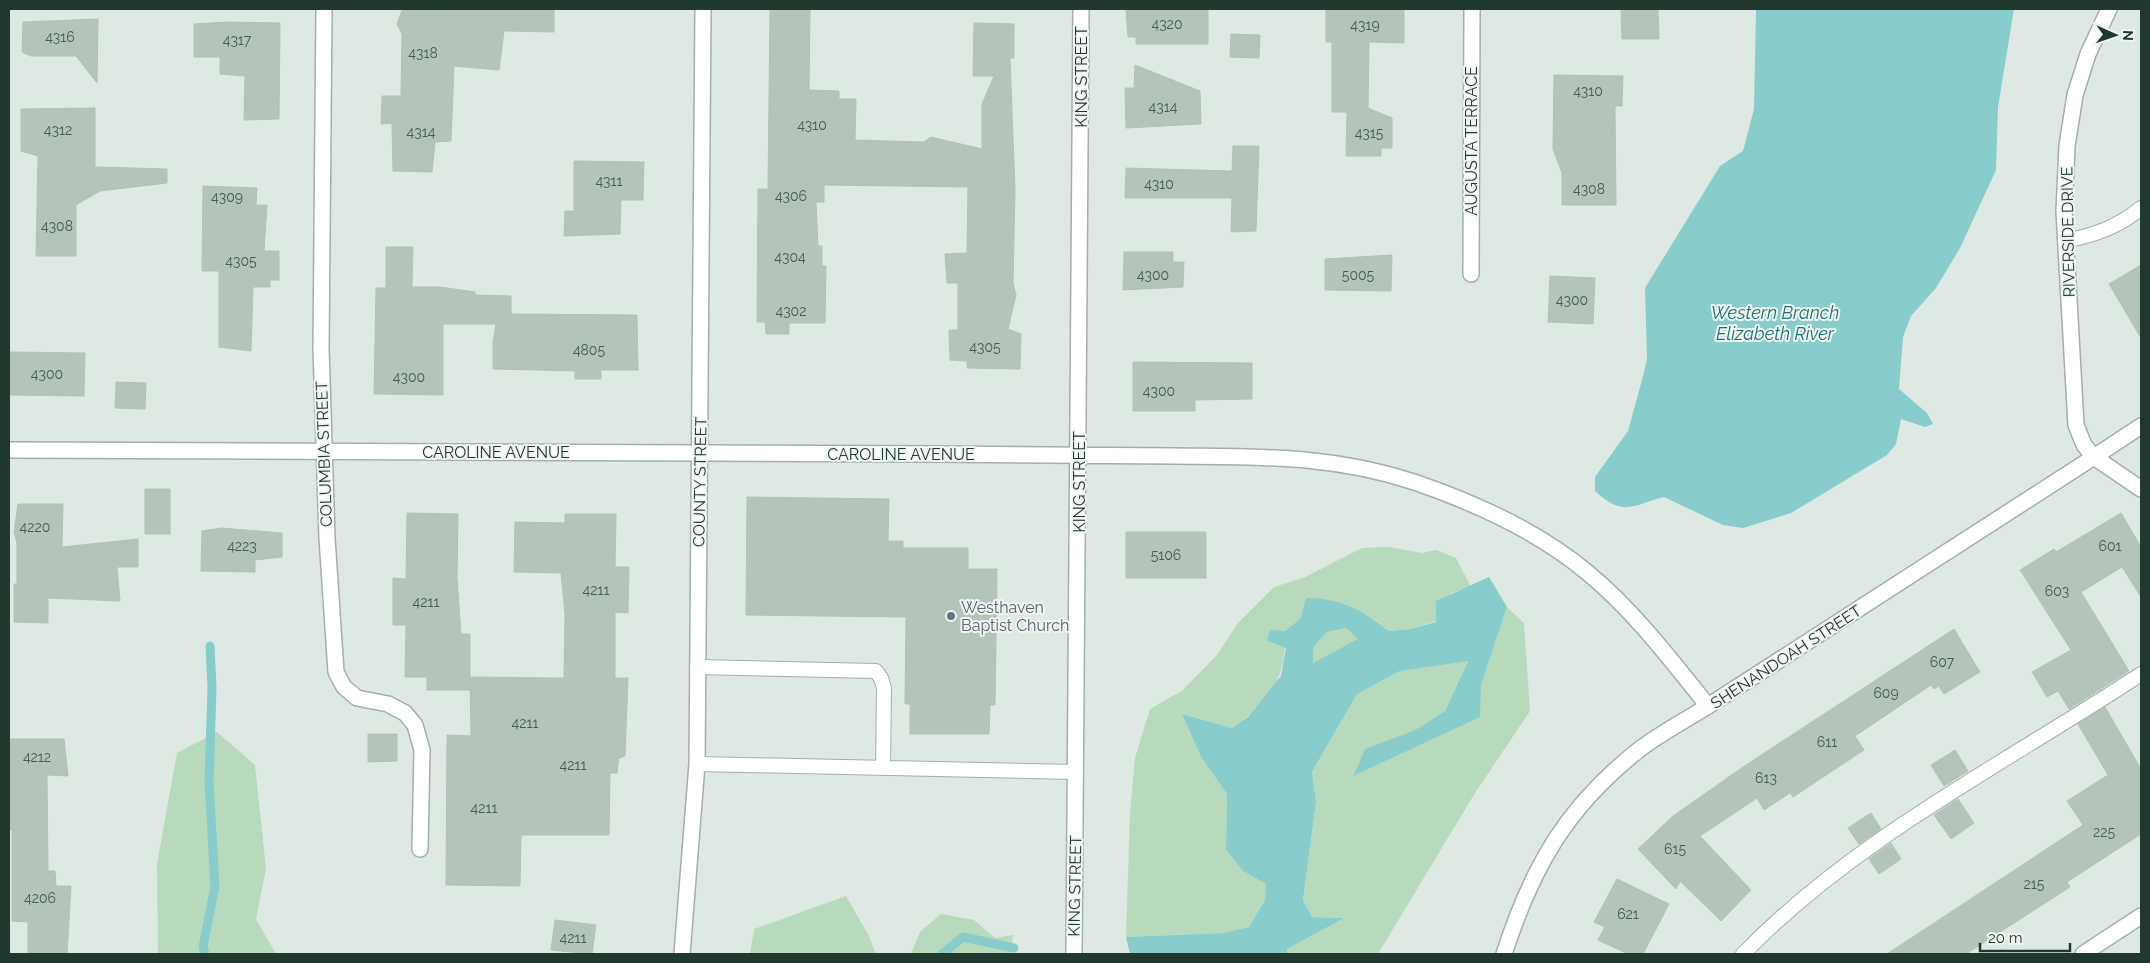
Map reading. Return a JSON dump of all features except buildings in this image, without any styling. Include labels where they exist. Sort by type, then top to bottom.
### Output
[{"type":"street","name":"COLUMBIA STREET","points":[[324,9],[322,348],[327,538],[336,672],[344,687],[357,698],[388,704],[405,713],[415,725],[422,750],[420,849]]},
{"type":"street","name":"COUNTY STREET","points":[[682,954],[697,764],[703,9]]},
{"type":"street","name":"KING STREET","points":[[1074,954],[1081,9]]},
{"type":"street","name":"AUGUSTA TERRACE","points":[[1471,274],[1472,9]]},
{"type":"street","name":"RIVERSIDE DRIVE","points":[[2094,457],[2084,445],[2076,425],[2065,241],[2067,146],[2075,95],[2088,54],[2109,9]]},
{"type":"street","name":"SHENANDOAH STREET","points":[[1504,954],[1514,920],[1542,859],[1567,820],[1599,784],[1642,748],[2141,426]]},
{"type":"street","name":"CAROLINE AVENUE","points":[[9,450],[1079,454],[1297,457],[1354,466],[1411,481],[1466,502],[1510,522],[1561,553],[1590,575],[1651,636],[1708,706]]},
{"type":"street","points":[[2094,457],[2141,489]]},
{"type":"street","points":[[2083,954],[2141,916]]},
{"type":"lane","points":[[2065,241],[2099,234],[2126,220],[2141,208]]},
{"type":"lane","points":[[698,667],[876,671],[881,678],[884,688],[883,768]]},
{"type":"lane","points":[[1743,954],[1779,918],[1836,872],[1923,810],[2062,726],[2141,674]]},
{"type":"lane","points":[[697,764],[1076,772]]},
{"type":"green space","points":[[1389,547],[1422,553],[1436,550],[1456,558],[1471,587],[1451,593],[1436,621],[1410,629],[1389,631],[1373,619],[1301,618],[1285,631],[1283,662],[1274,687],[1257,708],[1245,718],[1232,728],[1182,714],[1201,757],[1227,794],[1226,850],[1243,871],[1266,884],[1265,900],[1249,927],[1223,933],[1126,937],[1130,813],[1135,758],[1150,709],[1183,690],[1217,655],[1238,623],[1274,587],[1305,577],[1362,548]]},
{"type":"green space","points":[[1507,607],[1524,623],[1530,711],[1475,793],[1378,954],[1287,954],[1287,949],[1343,918],[1312,917],[1303,900],[1316,802],[1312,772],[1357,694],[1400,671],[1468,660],[1445,711],[1415,730],[1366,749],[1353,775],[1479,717],[1481,685]]},
{"type":"green space","points":[[1346,628],[1359,639],[1313,663],[1313,648],[1327,632]]},
{"type":"green space","points":[[217,732],[255,765],[266,869],[256,919],[276,954],[158,954],[157,864],[177,753]]},
{"type":"green space","points":[[846,896],[868,934],[876,954],[750,954],[754,929]]},
{"type":"green space","points":[[941,914],[974,920],[995,938],[1013,935],[1011,954],[911,954],[920,932]]},
{"type":"water","name":"Western Branch Elizabeth River","points":[[1756,9],[2014,9],[1998,107],[1996,170],[1960,248],[1936,288],[1911,316],[1903,337],[1899,389],[1927,413],[1933,424],[1925,427],[1901,419],[1896,444],[1887,455],[1791,513],[1743,528],[1723,525],[1664,497],[1635,506],[1621,507],[1613,504],[1595,491],[1595,477],[1628,431],[1643,376],[1647,359],[1645,288],[1720,166],[1743,151],[1754,109]]},
{"type":"water","points":[[1489,577],[1507,607],[1481,685],[1480,717],[1353,776],[1365,749],[1415,730],[1445,711],[1468,661],[1400,671],[1357,694],[1312,772],[1316,802],[1303,900],[1312,917],[1344,918],[1287,949],[1287,954],[1130,954],[1126,937],[1223,933],[1249,927],[1265,900],[1266,884],[1243,871],[1226,850],[1227,794],[1201,757],[1182,714],[1232,728],[1249,716],[1281,676],[1286,648],[1267,641],[1270,630],[1285,631],[1301,618],[1306,598],[1341,603],[1360,611],[1389,631],[1410,629],[1436,622],[1436,601]],"holes":[[[1346,628],[1358,639],[1313,663],[1313,648],[1327,632]]]},
{"type":"waterway","points":[[205,954],[203,947],[215,886],[209,783],[212,688],[210,646]]},
{"type":"waterway","points":[[942,954],[963,937],[1014,948]]},
{"type":"place","name":"Westhaven Baptist Church","points":[[951,616]]}]
